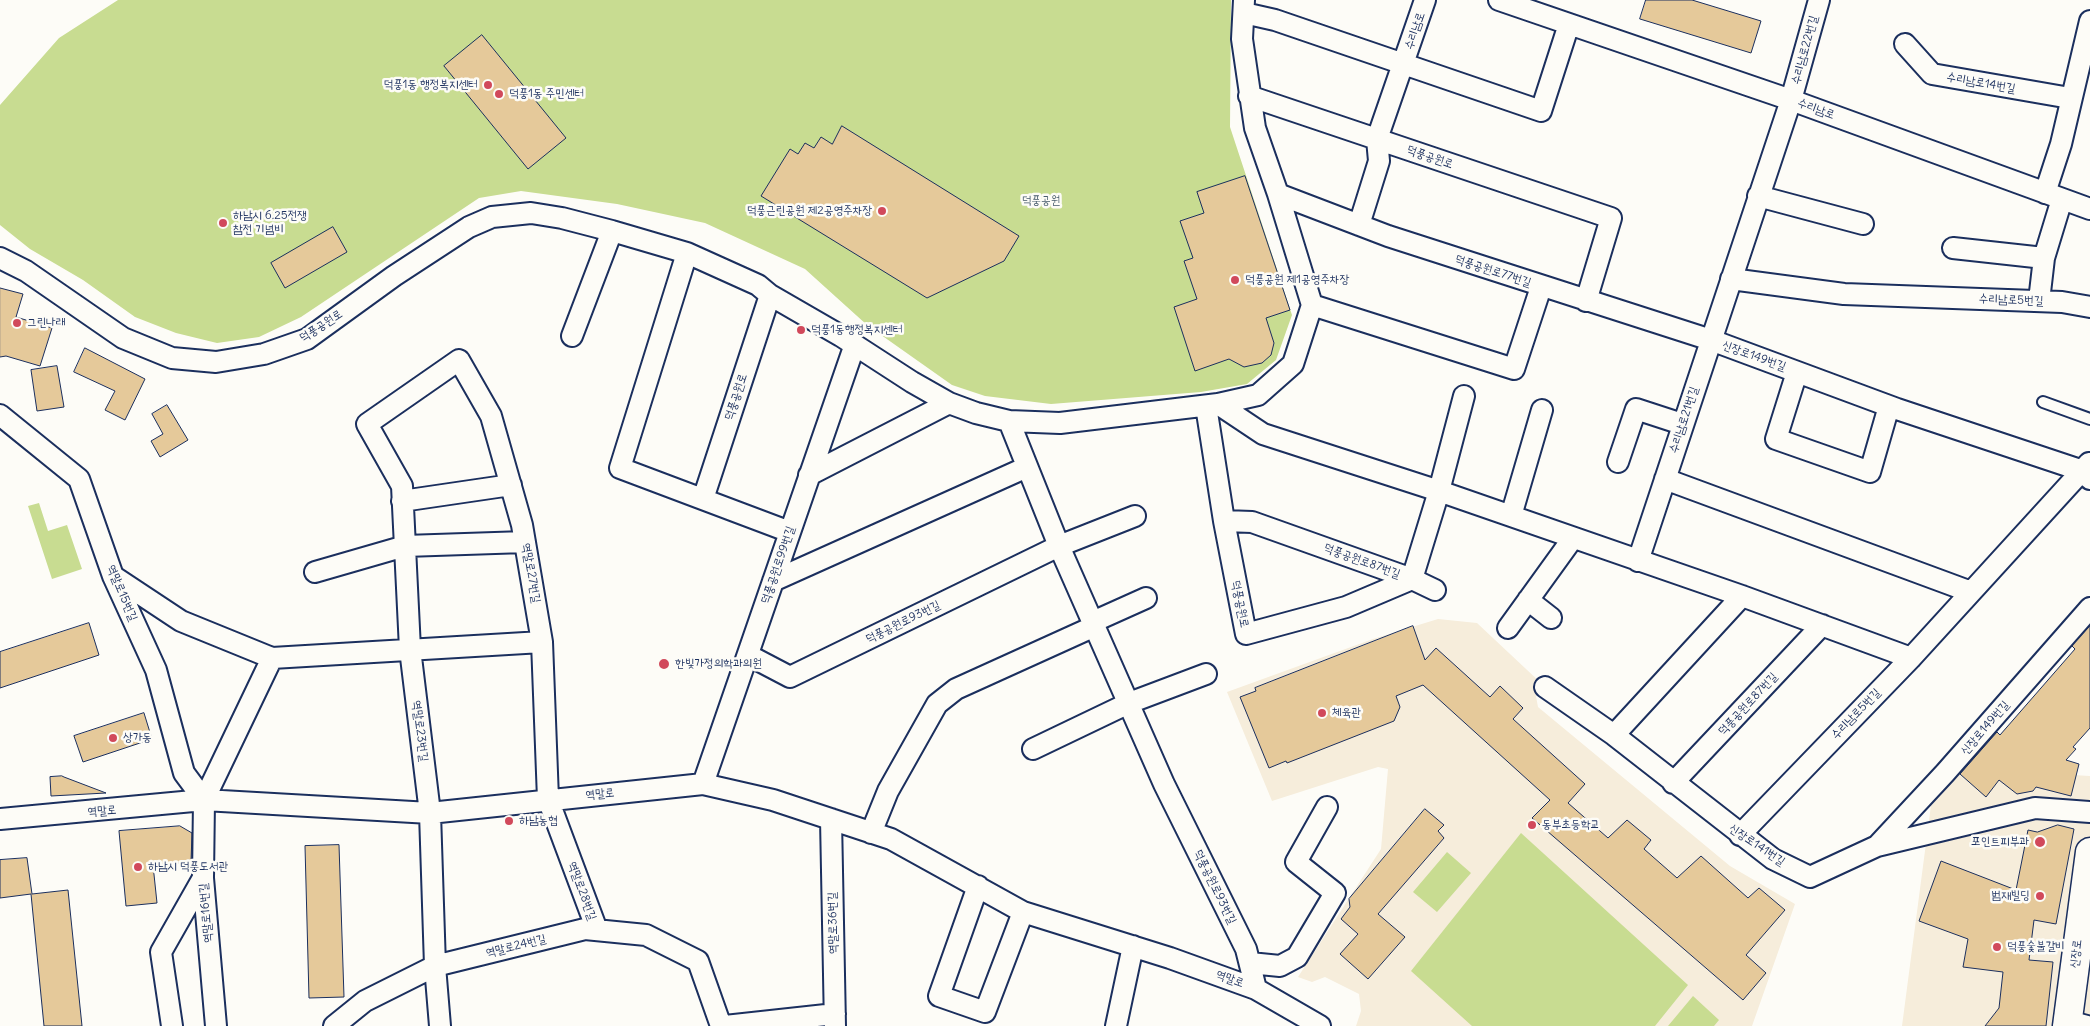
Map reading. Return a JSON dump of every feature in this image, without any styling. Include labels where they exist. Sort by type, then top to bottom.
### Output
[{"type":"street","name":"수리남로","points":[[1425,0],[1403,64],[1541,111],[1568,24]]},
{"type":"street","name":"수리남로","points":[[1499,0],[1791,100],[2090,210]]},
{"type":"street","name":"수리남로22번길","points":[[1791,100],[1819,0]]},
{"type":"street","points":[[1359,225],[1379,161],[1377,139],[1403,64],[1275,20],[1244,6],[1242,39],[1255,128],[1278,194],[1312,305],[1514,369],[1542,287]]},
{"type":"street","points":[[2039,301],[2060,144],[2090,21]]},
{"type":"street","name":"수리남로14번길","points":[[1905,44],[1932,74],[2070,98]]},
{"type":"street","name":"덕풍공원로","points":[[1249,96],[1611,218],[1586,301]]},
{"type":"street","name":"수리남로21번길","points":[[1638,561],[1791,100]]},
{"type":"street","name":"덕풍공원로77번길","points":[[1278,194],[1359,225],[1542,287],[1711,340]]},
{"type":"street","points":[[1758,196],[1862,224]]},
{"type":"street","name":"덕풍공원로","points":[[0,258],[26,271],[123,338],[172,358],[216,362],[264,354],[307,339],[394,276],[468,227],[492,216],[531,213],[562,218],[687,253],[758,285],[770,295],[949,403],[976,413],[1009,421],[1060,423],[1212,405],[1258,395],[1293,364],[1312,305]]},
{"type":"street","points":[[572,336],[612,231]]},
{"type":"street","points":[[1953,248],[2044,258]]},
{"type":"street","points":[[687,253],[620,468],[790,532]]},
{"type":"street","name":"수리남로5번길","points":[[1731,279],[1844,294],[2062,302],[2090,307]]},
{"type":"street","name":"덕풍공원로","points":[[703,499],[770,295]]},
{"type":"street","name":"신장로149번길","points":[[1711,340],[1889,406],[2088,471]]},
{"type":"street","name":"덕풍공원로99번길","points":[[703,784],[854,346]]},
{"type":"street","name":"역말로27번길","points":[[367,424],[459,360],[491,416],[511,484],[525,542],[542,642],[548,799]]},
{"type":"street","name":"신장로149번길","points":[[1797,372],[1776,439],[1870,472],[1889,406]]},
{"type":"street","name":"덕풍공원로87번길","points":[[1224,521],[1252,522],[1412,579],[1439,492],[1464,396]]},
{"type":"street","points":[[809,475],[949,403]]},
{"type":"street","points":[[1212,405],[1263,434],[1511,516],[1742,596],[1911,658]]},
{"type":"street","name":"덕풍공원로","points":[[1212,405],[1224,521],[1246,634],[1346,606],[1412,579]]},
{"type":"street","points":[[1618,462],[1636,409],[1682,424]]},
{"type":"street","points":[[1511,516],[1542,410]]},
{"type":"street","name":"역말로15번길","points":[[0,415],[79,479],[113,576],[156,670],[184,773],[204,800]]},
{"type":"street","name":"덕풍공원로93번길","points":[[1009,421],[1059,546],[1164,784],[1246,949],[1256,989]]},
{"type":"street","name":"역말로23번길","points":[[367,424],[402,486],[410,649],[430,813]]},
{"type":"street","points":[[773,581],[1027,467]]},
{"type":"street","name":"수리남로5번길","points":[[1740,835],[2088,471]]},
{"type":"street","points":[[1665,479],[1972,592]]},
{"type":"street","points":[[402,501],[511,484]]},
{"type":"street","points":[[1059,546],[1135,516]]},
{"type":"street","points":[[1508,628],[1573,538]]},
{"type":"street","points":[[315,572],[405,546],[525,542]]},
{"type":"street","name":"덕풍공원로93번길","points":[[748,655],[790,677],[1059,546]]},
{"type":"street","points":[[113,576],[181,621],[272,658],[542,642]]},
{"type":"street","points":[[1412,579],[1435,590]]},
{"type":"street","points":[[1614,735],[1742,596]]},
{"type":"street","points":[[871,833],[888,791],[937,704],[956,689],[1095,626],[1097,620],[1146,598]]},
{"type":"street","points":[[1528,600],[1551,618]]},
{"type":"street","name":"신장로149번길","points":[[1877,846],[1945,773],[2090,608]]},
{"type":"street","name":"덕풍공원로87번길","points":[[1673,782],[1822,625]]},
{"type":"street","points":[[204,800],[272,658]]},
{"type":"street","points":[[1032,749],[1129,703],[1206,674]]},
{"type":"street","name":"신장로141번길","points":[[1545,687],[1614,735],[1773,859],[1810,877],[1877,846],[2035,808],[2090,812]]},
{"type":"street","name":"역말로","points":[[0,819],[204,800],[430,813],[703,784],[773,800],[891,839],[1023,912],[1132,946],[1256,989],[1320,1026]]},
{"type":"street","name":"역말로28번길","points":[[548,799],[597,930],[646,935],[698,961],[721,1026]]},
{"type":"street","name":"역말로16번길","points":[[204,800],[203,878],[216,1026]]},
{"type":"street","points":[[1250,963],[1280,966],[1297,957],[1335,893],[1296,862],[1327,807]]},
{"type":"street","points":[[430,813],[435,966],[440,1026]]},
{"type":"street","name":"역말로36번길","points":[[831,819],[835,1020]]},
{"type":"street","name":"신장로","points":[[2074,1024],[2090,852]]},
{"type":"street","points":[[172,1026],[161,952],[203,878]]},
{"type":"street","points":[[978,886],[939,996],[984,1012],[1023,912]]},
{"type":"street","name":"역말로24번길","points":[[334,1026],[366,1001],[435,966],[585,929],[597,930]]},
{"type":"street","points":[[1116,1026],[1132,946]]},
{"type":"street","points":[[725,1026],[835,1020]]},
{"type":"lane","points":[[2043,402],[2090,419]]},
{"type":"shaded area","name":"동부초등학교","points":[[1438,619],[1477,623],[1542,684],[1535,691],[1538,707],[1730,866],[1795,904],[1752,1026],[1356,1026],[1361,1011],[1359,994],[1325,977],[1312,982],[1298,977],[1381,849],[1388,769],[1378,767],[1272,801],[1227,692],[1373,639]]},
{"type":"shaded area","points":[[1936,767],[2090,776],[2090,1026],[1902,1026]]},
{"type":"green space","name":"덕풍공원","points":[[118,0],[1231,0],[1230,127],[1292,315],[1276,360],[1247,384],[1201,392],[1051,404],[985,396],[952,385],[867,325],[805,269],[705,223],[617,204],[521,191],[479,198],[301,317],[259,337],[217,343],[176,333],[135,317],[83,280],[30,249],[0,225],[0,105],[59,38]]},
{"type":"green space","points":[[39,503],[48,531],[67,525],[82,569],[52,579],[28,506]]},
{"type":"green space","points":[[1521,833],[1688,985],[1655,1026],[1472,1026],[1411,971]]},
{"type":"green space","points":[[1447,852],[1471,873],[1437,912],[1413,892]]},
{"type":"green space","points":[[1693,996],[1719,1020],[1714,1026],[1668,1026]]},
{"type":"building","points":[[1646,0],[1692,0],[1761,21],[1751,53],[1640,19]]},
{"type":"building","name":"덕풍1동 주민센터","points":[[482,35],[566,138],[528,169],[444,66]]},
{"type":"building","name":"덕풍근린공원 제2공영주차장","points":[[842,126],[1019,236],[1004,261],[927,298],[761,196],[790,149],[798,154],[805,143],[814,148],[821,137],[832,144]]},
{"type":"building","name":"덕풍공원 제1공영주차장","points":[[1245,176],[1290,310],[1266,318],[1274,343],[1271,355],[1262,363],[1244,367],[1229,359],[1195,371],[1174,307],[1197,299],[1184,261],[1193,258],[1180,221],[1204,213],[1197,192]]},
{"type":"building","points":[[333,227],[347,252],[285,288],[271,263]]},
{"type":"building","name":"그린나래","points":[[0,288],[23,294],[16,317],[52,328],[40,366],[6,356],[0,357]]},
{"type":"building","points":[[85,348],[145,379],[125,420],[105,410],[115,391],[74,372]]},
{"type":"building","points":[[57,366],[64,407],[37,411],[31,370]]},
{"type":"building","points":[[167,405],[188,440],[160,457],[151,441],[163,434],[152,414]]},
{"type":"building","points":[[89,623],[99,655],[0,688],[0,652]]},
{"type":"building","points":[[1413,626],[1425,660],[1436,648],[1490,697],[1500,686],[1523,708],[1513,719],[1585,784],[1568,803],[1608,838],[1627,820],[1651,840],[1644,849],[1677,878],[1701,856],[1748,898],[1759,888],[1785,910],[1746,955],[1766,973],[1743,1000],[1532,818],[1550,800],[1423,685],[1396,696],[1400,707],[1394,721],[1287,763],[1286,761],[1269,768],[1240,697],[1256,691],[1255,688]]},
{"type":"building","points":[[2090,626],[2090,728],[2073,747],[2076,749],[2066,760],[2079,764],[2071,796],[2036,787],[2033,791],[2017,794],[1999,780],[1986,797],[1960,774],[1997,732],[2000,735],[2075,649],[2072,646]]},
{"type":"building","name":"상가동","points":[[144,713],[152,739],[83,762],[74,736]]},
{"type":"building","points":[[62,776],[106,793],[51,796],[50,777]]},
{"type":"building","points":[[1425,809],[1444,825],[1438,831],[1444,838],[1378,914],[1405,937],[1368,979],[1340,954],[1358,934],[1341,919],[1350,907],[1349,899]]},
{"type":"building","points":[[2058,825],[2074,829],[2056,924],[2034,920],[2029,960],[2053,962],[2046,1026],[1985,1026],[1999,1008],[2003,972],[1963,967],[1968,939],[1919,921],[1941,861],[2016,890],[2028,830],[2037,832]]},
{"type":"building","name":"하남시 덕풍도서관","points":[[180,826],[192,833],[191,862],[153,865],[157,903],[126,906],[119,831]]},
{"type":"building","points":[[339,845],[344,997],[309,998],[305,846]]},
{"type":"building","points":[[27,858],[32,894],[68,890],[82,1026],[44,1026],[31,894],[0,898],[0,860]]},
{"type":"place","name":"덕풍1동 행정복지센터","points":[[488,85]]},
{"type":"place","name":"덕풍1동 주민센터","points":[[499,94]]},
{"type":"place","name":"덕풍근린공원 제2공영주차장","points":[[882,211]]},
{"type":"place","name":"하남시 6.25전쟁 참전 기념비","points":[[223,223]]},
{"type":"place","name":"덕풍공원 제1공영주차장","points":[[1235,280]]},
{"type":"place","name":"그린나래","points":[[17,323]]},
{"type":"place","name":"덕풍1동행정복지센터","points":[[801,330]]},
{"type":"place","name":"한빛가정의학과의원","points":[[664,664]]},
{"type":"place","name":"체육관","points":[[1322,713]]},
{"type":"place","name":"상가동","points":[[113,738]]},
{"type":"place","name":"하남농협","points":[[509,821]]},
{"type":"place","name":"동부초등학교","points":[[1532,825]]},
{"type":"place","name":"포인트피부과","points":[[2040,842]]},
{"type":"place","name":"하남시 덕풍도서관","points":[[138,867]]},
{"type":"place","name":"범재빌딩","points":[[2040,896]]},
{"type":"place","name":"덕풍숯불갈비","points":[[1997,947]]}]
